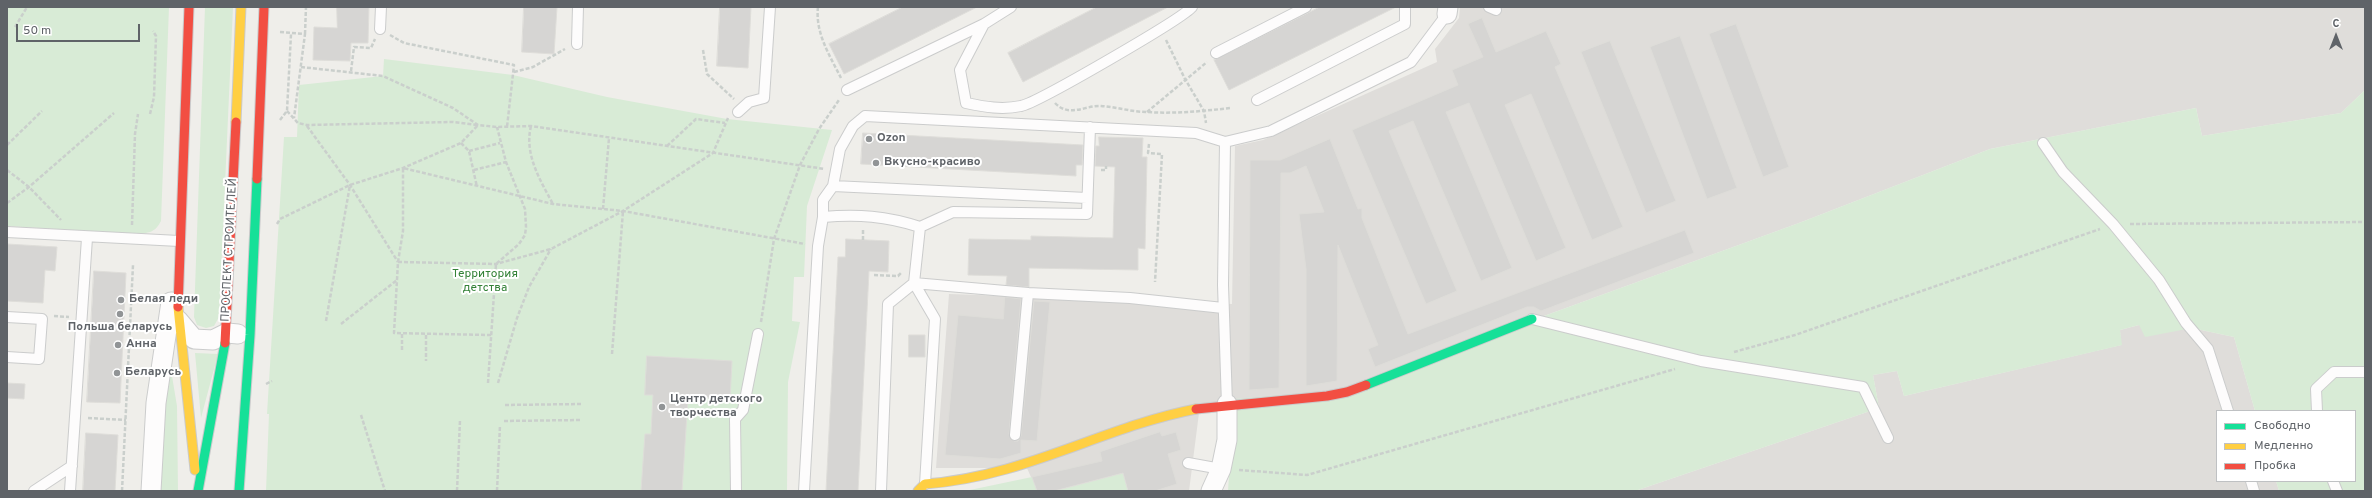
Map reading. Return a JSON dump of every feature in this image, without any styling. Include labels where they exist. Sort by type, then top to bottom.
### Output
[{"type":"street","name":"ПРОСПЕКТ СТРОИТЕЛЕЙ","points":[[189,7],[179,248],[178,320],[198,491]]},
{"type":"street","name":"ПРОСПЕКТ СТРОИТЕЛЕЙ","points":[[198,491],[227,333],[241,7]]},
{"type":"street","name":"ПРОСПЕКТ СТРОИТЕЛЕЙ","points":[[239,491],[250,335],[264,7]]},
{"type":"street","name":"ПРОСПЕКТ СТРОИТЕЛЕЙ","points":[[151,491],[156,403],[179,248]]},
{"type":"street","points":[[922,487],[1028,464],[1134,426],[1188,411],[1227,404],[1322,398],[1347,392],[1532,319]]},
{"type":"street","points":[[178,320],[194,339],[213,340],[227,333],[250,335]]},
{"type":"street","points":[[1211,491],[1220,469],[1226,440],[1227,404]]},
{"type":"lane","points":[[380,7],[380,29]]},
{"type":"lane","points":[[577,44],[578,7]]},
{"type":"lane","points":[[738,112],[749,102],[764,98],[770,7]]},
{"type":"lane","points":[[846,90],[984,24],[1012,7]]},
{"type":"lane","points":[[984,24],[960,70],[966,103],[994,109],[1022,106],[1046,94],[1160,29],[1192,7]]},
{"type":"lane","points":[[1216,53],[1306,7]]},
{"type":"lane","points":[[1257,100],[1405,24],[1405,7]]},
{"type":"lane","points":[[804,491],[818,246],[823,217],[823,200],[833,186],[840,149],[853,126],[865,116],[1196,133],[1225,142],[1246,139],[1270,131],[1411,62],[1447,10]]},
{"type":"lane","points":[[823,217],[846,215],[892,218],[920,226],[953,212],[1087,214],[1090,128]]},
{"type":"lane","points":[[1225,142],[1223,308],[1227,404]]},
{"type":"lane","points":[[2044,143],[2063,172],[2113,224],[2159,280],[2186,323],[2208,349],[2228,410]]},
{"type":"lane","points":[[833,186],[1087,198]]},
{"type":"lane","points":[[920,226],[914,283],[936,319],[922,487]]},
{"type":"lane","points":[[7,232],[87,238],[179,248]]},
{"type":"lane","points":[[70,491],[87,238]]},
{"type":"lane","points":[[880,491],[888,304],[914,283],[1028,293],[1130,298],[1223,308]]},
{"type":"lane","points":[[1015,435],[1028,293]]},
{"type":"lane","points":[[7,317],[42,319],[39,359],[7,357]]},
{"type":"lane","points":[[1532,319],[1701,361],[1863,387],[1888,438]]},
{"type":"lane","points":[[736,491],[735,419],[743,410],[758,334]]},
{"type":"lane","points":[[2317,410],[2316,389],[2334,372],[2365,372]]},
{"type":"lane","points":[[1188,463],[1220,469]]},
{"type":"lane","points":[[34,491],[72,466]]},
{"type":"lane","points":[[2334,482],[2338,491]]},
{"type":"path","points":[[15,27],[28,7]]},
{"type":"path","points":[[294,118],[305,34],[306,7]]},
{"type":"path","points":[[758,334],[774,239],[800,165],[819,129],[846,90],[823,41],[817,18],[818,7]]},
{"type":"path","points":[[380,29],[404,43],[514,65],[507,127]]},
{"type":"path","points":[[150,114],[154,97],[156,36],[153,31]]},
{"type":"path","points":[[280,32],[305,34]]},
{"type":"path","points":[[280,120],[288,111],[291,34]]},
{"type":"path","points":[[1163,34],[1185,79],[1204,111],[1206,136]]},
{"type":"path","points":[[351,71],[354,47],[371,48]]},
{"type":"path","points":[[703,50],[707,74],[728,95]]},
{"type":"path","points":[[513,72],[533,67],[554,54]]},
{"type":"path","points":[[1147,112],[1208,61]]},
{"type":"path","points":[[301,67],[351,71],[383,76],[453,108],[478,125]]},
{"type":"path","points":[[1059,108],[1081,110],[1099,106],[1147,112],[1204,111],[1231,108]]},
{"type":"path","points":[[7,145],[42,111]]},
{"type":"path","points":[[288,111],[298,123],[307,125],[453,122],[497,128],[531,126],[825,169]]},
{"type":"path","points":[[7,203],[29,188],[114,113]]},
{"type":"path","points":[[132,225],[135,134],[138,114]]},
{"type":"path","points":[[398,262],[496,264],[551,248],[623,211],[712,153],[725,123],[696,119],[667,146]]},
{"type":"path","points":[[307,125],[350,185],[398,262]]},
{"type":"path","points":[[276,224],[280,219],[350,185],[403,168],[461,143],[478,125]]},
{"type":"path","points":[[531,126],[528,137],[531,156],[540,182],[554,204]]},
{"type":"path","points":[[496,264],[510,254],[525,235],[525,209],[506,162],[497,128]]},
{"type":"path","points":[[603,209],[609,138]]},
{"type":"path","points":[[461,143],[469,151],[477,187]]},
{"type":"path","points":[[469,151],[500,143]]},
{"type":"path","points":[[1148,153],[1162,154],[1155,282]]},
{"type":"path","points":[[474,170],[506,162]]},
{"type":"path","points":[[403,168],[477,187],[554,204],[623,211],[805,244]]},
{"type":"path","points":[[403,168],[403,232],[398,262],[394,333],[426,335],[491,335]]},
{"type":"path","points":[[7,170],[29,188],[61,220]]},
{"type":"path","points":[[326,321],[350,185]]},
{"type":"path","points":[[612,354],[623,211]]},
{"type":"path","points":[[1730,353],[1795,335],[2113,224],[2365,222]]},
{"type":"path","points":[[863,230],[863,240]]},
{"type":"path","points":[[498,383],[517,318],[529,286],[551,248]]},
{"type":"path","points":[[488,382],[496,264]]},
{"type":"path","points":[[122,491],[133,265]]},
{"type":"path","points":[[874,275],[898,276],[908,268]]},
{"type":"path","points":[[341,324],[397,280]]},
{"type":"path","points":[[54,316],[71,317]]},
{"type":"path","points":[[402,334],[402,351]]},
{"type":"path","points":[[426,335],[426,361]]},
{"type":"path","points":[[1220,469],[1307,475],[1701,361]]},
{"type":"path","points":[[505,405],[581,404]]},
{"type":"path","points":[[361,415],[385,491]]},
{"type":"path","points":[[75,418],[126,420]]},
{"type":"path","points":[[457,491],[460,420]]},
{"type":"path","points":[[504,421],[580,420]]},
{"type":"path","points":[[497,491],[500,426]]},
{"type":"shaded area","points":[[1460,7],[2365,7],[2365,90],[2341,113],[2202,136],[2196,108],[1990,149],[1799,223],[1341,390],[1199,413],[1189,491],[1128,491],[1123,473],[1054,491],[1037,491],[1027,468],[936,468],[949,294],[1232,304],[1235,146],[1263,140],[1437,62],[1435,49],[1459,18]]},
{"type":"shaded area","points":[[2139,325],[2192,328],[2234,337],[2255,410],[2216,410],[2216,482],[2276,482],[2279,491],[1635,491],[1879,408],[1873,375],[1897,371],[1904,396],[2121,345],[2120,330]]},
{"type":"green space","points":[[7,7],[169,7],[161,221],[154,230],[148,233],[136,234],[7,226]]},
{"type":"green space","points":[[205,7],[233,7],[219,317],[214,326],[206,328],[197,325],[194,317]]},
{"type":"green space","name":"Территория детства","points":[[384,59],[513,75],[607,97],[727,119],[832,130],[807,206],[804,277],[794,277],[792,321],[800,322],[788,382],[787,491],[266,491],[269,414],[267,414],[284,137],[297,137],[299,85],[383,76]]},
{"type":"green space","points":[[2365,90],[2365,491],[2279,491],[2276,482],[2356,482],[2356,410],[2255,410],[2234,337],[2192,328],[2145,337],[2139,325],[2120,330],[2122,345],[1904,396],[1897,371],[1873,375],[1879,408],[1635,491],[1228,491],[1234,399],[1341,390],[1799,223],[1990,149],[2196,108],[2202,136],[2341,113]]},
{"type":"green space","points":[[195,353],[218,354],[201,418]]},
{"type":"green space","points":[[170,364],[177,406],[178,491],[157,491],[162,405]]},
{"type":"green space","points":[[1123,473],[1128,491],[1054,491]]},
{"type":"green space","points":[[1032,477],[1037,491],[965,491]]},
{"type":"building","points":[[337,7],[369,7],[368,43],[351,43],[350,61],[313,60],[314,27],[337,28]]},
{"type":"building","points":[[524,7],[557,7],[554,54],[522,52]]},
{"type":"building","points":[[720,7],[751,7],[748,68],[717,66]]},
{"type":"building","points":[[903,7],[977,7],[844,74],[829,44]]},
{"type":"building","points":[[1097,7],[1168,7],[1023,82],[1008,53]]},
{"type":"building","points":[[1320,7],[1396,7],[1229,90],[1214,60]]},
{"type":"building","points":[[1482,18],[1496,52],[1546,31],[1561,64],[1555,67],[1623,227],[1592,240],[1531,94],[1505,105],[1566,248],[1536,261],[1469,103],[1446,112],[1512,268],[1481,281],[1413,121],[1389,131],[1457,291],[1426,304],[1352,130],[1458,85],[1452,70],[1483,57],[1468,24]]},
{"type":"building","points":[[1736,24],[1789,167],[1763,177],[1709,34]]},
{"type":"building","points":[[1680,36],[1737,188],[1707,199],[1650,47]]},
{"type":"building","points":[[1610,41],[1676,201],[1646,213],[1581,52]]},
{"type":"building","points":[[863,133],[1083,145],[1082,165],[1076,165],[1076,176],[861,164]]},
{"type":"building","points":[[1099,137],[1143,138],[1142,157],[1147,157],[1145,249],[1138,248],[1138,270],[1029,268],[1029,287],[1006,285],[1007,276],[968,275],[969,239],[1031,240],[1031,236],[1113,238],[1115,167],[1095,166],[1096,146],[1099,146]]},
{"type":"building","points":[[1330,139],[1358,209],[1362,208],[1362,218],[1408,334],[1685,230],[1694,253],[1541,311],[1534,307],[1527,307],[1375,367],[1368,349],[1378,345],[1338,245],[1337,381],[1306,386],[1306,269],[1299,214],[1324,212],[1306,166],[1290,173],[1281,173],[1279,388],[1249,390],[1250,160],[1280,160]]},
{"type":"building","points":[[846,239],[889,241],[888,272],[869,271],[858,491],[826,491],[838,257],[845,257]]},
{"type":"building","points":[[7,244],[57,247],[55,271],[45,270],[43,303],[7,301]]},
{"type":"building","points":[[94,271],[126,273],[120,403],[87,402]]},
{"type":"building","points":[[1005,297],[1021,299],[1009,434],[1014,441],[1018,441],[1021,436],[1034,301],[1050,302],[1037,441],[1021,440],[1021,453],[1000,459],[945,455],[958,315],[1003,319]]},
{"type":"building","points":[[909,335],[925,335],[925,357],[909,357]]},
{"type":"building","points":[[647,356],[732,361],[730,399],[688,397],[682,491],[641,491],[645,434],[651,434],[653,395],[645,395]]},
{"type":"building","points":[[7,383],[25,384],[24,399],[7,398]]},
{"type":"building","points":[[1160,432],[1162,436],[1176,432],[1181,450],[1168,454],[1177,484],[1155,491],[1128,491],[1123,473],[1054,491],[1037,491],[1032,477],[1102,461],[1100,452]]},
{"type":"building","points":[[86,433],[118,435],[115,491],[83,491]]},
{"type":"traffic: fast","points":[[239,491],[250,335],[257,179]]},
{"type":"traffic: fast","points":[[1366,385],[1532,319]]},
{"type":"traffic: fast","points":[[198,491],[225,343]]},
{"type":"traffic: slow","points":[[236,122],[241,7]]},
{"type":"traffic: slow","points":[[178,307],[195,470]]},
{"type":"traffic: slow","points":[[918,491],[925,484],[961,480],[996,472],[1030,462],[1128,427],[1196,409]]},
{"type":"traffic: jam","points":[[178,307],[189,7]]},
{"type":"traffic: jam","points":[[257,179],[264,7]]},
{"type":"traffic: jam","points":[[225,343],[236,122]]},
{"type":"traffic: jam","points":[[1196,409],[1327,396],[1347,392],[1366,385]]},
{"type":"place","name":"Ozon","points":[[869,139]]},
{"type":"place","name":"Вкусно-красиво","points":[[876,163]]},
{"type":"place","name":"Белая леди","points":[[121,300]]},
{"type":"place","name":"Польша беларусь","points":[[120,314]]},
{"type":"place","name":"Анна","points":[[118,345]]},
{"type":"place","name":"Беларусь","points":[[117,373]]},
{"type":"place","name":"Центр детского творчества","points":[[662,407]]}]
